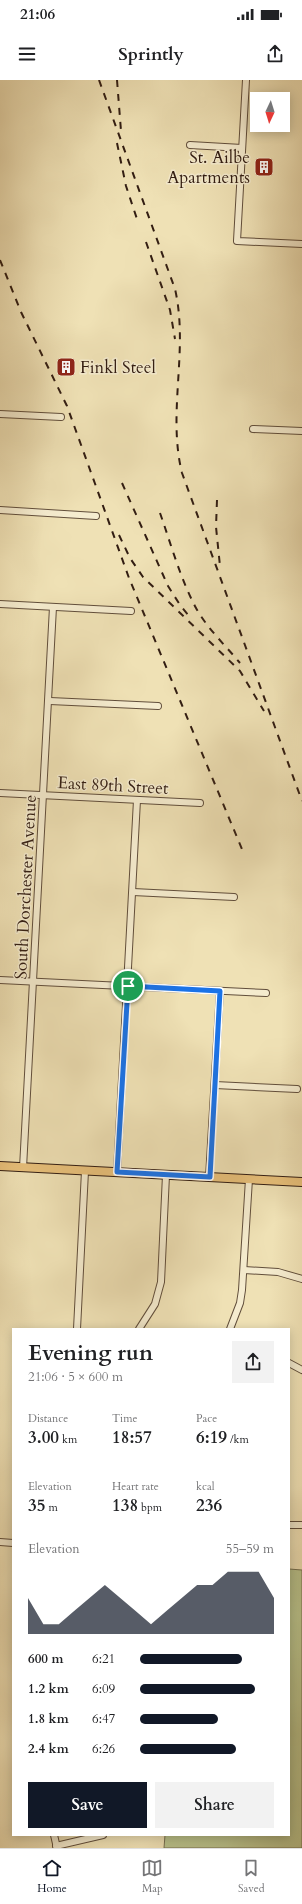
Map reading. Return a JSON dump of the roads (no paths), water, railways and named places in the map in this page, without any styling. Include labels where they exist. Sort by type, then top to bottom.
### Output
[{"type":"main road","points":[[0,1166],[302,1182]]},
{"type":"street","points":[[246,80],[237,241],[302,244]]},
{"type":"street","points":[[190,145],[242,148]]},
{"type":"street","points":[[0,414],[61,417]]},
{"type":"street","points":[[253,429],[302,431]]},
{"type":"street","points":[[0,510],[96,516]]},
{"type":"street","points":[[0,604],[131,611]]},
{"type":"street","name":"South Dorchester Avenue","points":[[23,1168],[50,701],[53,607]]},
{"type":"street","points":[[50,701],[158,706]]},
{"type":"street","name":"East 89th Street","points":[[0,793],[200,803]]},
{"type":"street","points":[[117,1172],[137,800]]},
{"type":"street","points":[[133,892],[234,897]]},
{"type":"street","points":[[0,980],[266,993]]},
{"type":"street","points":[[210,1177],[220,991]]},
{"type":"street","points":[[215,1085],[297,1089]]},
{"type":"street","points":[[77,1328],[85,1171]]},
{"type":"street","points":[[141,1328],[155,1304],[159,1293],[166,1175]]},
{"type":"street","points":[[230,1328],[240,1303],[244,1270],[249,1179]]},
{"type":"street","points":[[244,1270],[278,1272],[302,1279]]},
{"type":"street","points":[[290,1364],[302,1370]]},
{"type":"street","points":[[290,1525],[302,1525]]},
{"type":"street","points":[[0,1542],[12,1543]]},
{"type":"street","points":[[54,1836],[57,1847],[99,1836]]},
{"type":"railway","points":[[99,80],[175,289],[179,312],[180,335],[177,427],[178,450],[182,473],[302,801]]},
{"type":"railway","points":[[117,80],[121,131]]},
{"type":"railway","points":[[117,143],[126,186],[137,219]]},
{"type":"railway","points":[[146,242],[170,310],[175,339]]},
{"type":"railway","points":[[0,260],[21,312],[67,406],[129,578],[244,854]]},
{"type":"railway","points":[[122,483],[168,586],[189,616]]},
{"type":"railway","points":[[217,500],[216,527],[220,566]]},
{"type":"railway","points":[[160,513],[180,573],[190,597],[200,615],[240,663]]},
{"type":"railway","points":[[119,535],[130,558],[143,577],[240,671],[264,711]]},
{"type":"place","name":"St. Ailbe Apartments","points":[[264,167]]},
{"type":"place","name":"Finkl Steel","points":[[66,367]]}]
